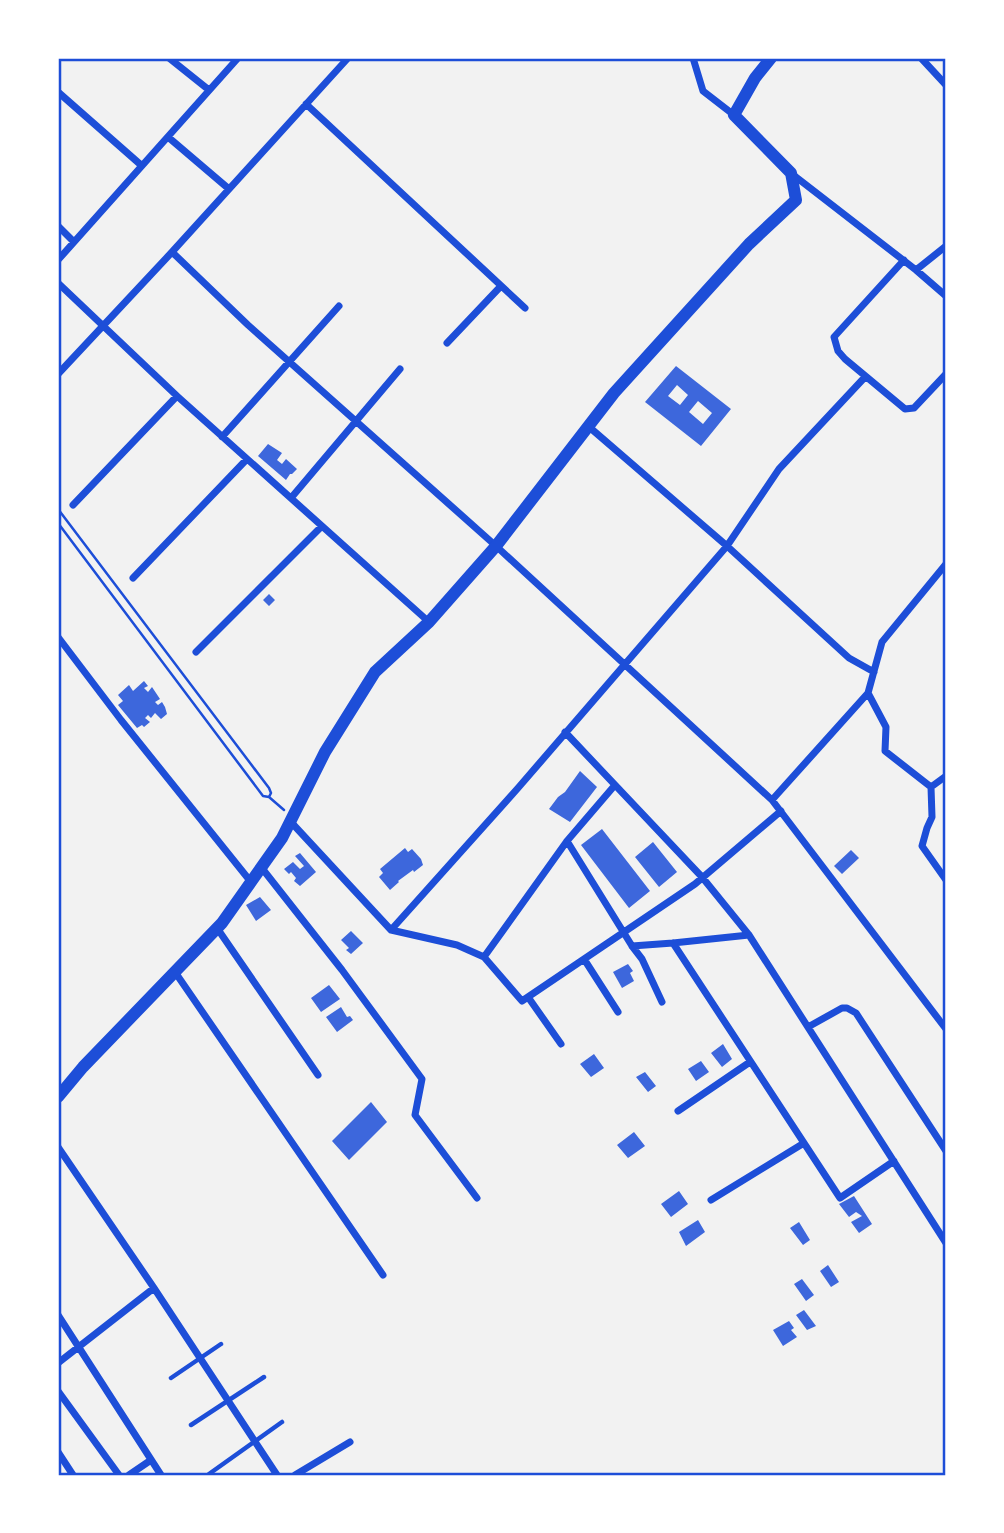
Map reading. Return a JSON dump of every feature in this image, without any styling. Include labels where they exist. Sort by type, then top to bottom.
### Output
[{"type":"main road","points":[[58,1097],[83,1067],[218,928],[282,838],[325,752],[375,672],[429,622],[495,546],[614,393],[750,244],[796,200],[791,173],[734,115],[755,78],[771,58]]},
{"type":"street","points":[[169,58],[209,90]]},
{"type":"street","points":[[58,260],[238,58]]},
{"type":"street","points":[[58,374],[348,58]]},
{"type":"street","points":[[693,58],[703,92],[734,115]]},
{"type":"street","points":[[921,58],[946,85]]},
{"type":"street","points":[[58,92],[141,165]]},
{"type":"street","points":[[306,104],[525,308]]},
{"type":"street","points":[[168,137],[229,189]]},
{"type":"street","points":[[791,173],[946,296]]},
{"type":"street","points":[[58,226],[74,242]]},
{"type":"street","points":[[916,270],[946,246]]},
{"type":"street","points":[[172,252],[289,362],[772,800],[946,1029]]},
{"type":"street","points":[[904,261],[834,337],[838,351],[905,409],[914,408],[946,374]]},
{"type":"street","points":[[58,283],[177,397],[429,622]]},
{"type":"street","points":[[447,343],[501,286]]},
{"type":"street","points":[[222,437],[339,306]]},
{"type":"street","points":[[291,498],[400,369]]},
{"type":"street","points":[[391,930],[509,798],[727,545],[779,469],[865,377]]},
{"type":"street","points":[[74,505],[177,397]]},
{"type":"street","points":[[588,426],[727,545],[849,658],[874,672]]},
{"type":"street","points":[[133,578],[247,459]]},
{"type":"street","points":[[196,652],[321,527]]},
{"type":"street","points":[[772,800],[868,693],[882,642],[946,564]]},
{"type":"street","points":[[58,637],[251,882]]},
{"type":"street","points":[[868,693],[886,727],[885,751],[931,786]]},
{"type":"street","points":[[565,732],[702,877],[750,935],[946,1243]]},
{"type":"street","points":[[931,786],[946,776]]},
{"type":"street","points":[[484,957],[567,841],[615,785]]},
{"type":"street","points":[[931,786],[932,817],[922,846],[946,880]]},
{"type":"street","points":[[291,819],[391,930],[457,945],[484,957],[522,1001],[702,877],[780,811]]},
{"type":"street","points":[[567,841],[642,959],[662,1002]]},
{"type":"street","points":[[261,867],[342,970],[422,1079],[415,1115],[477,1198]]},
{"type":"street","points":[[218,928],[318,1075]]},
{"type":"street","points":[[632,946],[750,935]]},
{"type":"street","points":[[673,943],[840,1198],[894,1161]]},
{"type":"street","points":[[584,959],[618,1012]]},
{"type":"street","points":[[175,972],[383,1275]]},
{"type":"street","points":[[528,997],[561,1044]]},
{"type":"street","points":[[808,1027],[842,1008],[856,1013],[946,1151]]},
{"type":"street","points":[[678,1111],[750,1062]]},
{"type":"street","points":[[711,1200],[804,1143]]},
{"type":"street","points":[[58,1147],[155,1288],[277,1475]]},
{"type":"street","points":[[58,1363],[155,1288]]},
{"type":"street","points":[[58,1315],[161,1475]]},
{"type":"street","points":[[58,1391],[120,1475]]},
{"type":"street","points":[[295,1475],[350,1442]]},
{"type":"street","points":[[58,1452],[73,1475]]},
{"type":"street","points":[[129,1475],[151,1460]]},
{"type":"lane","points":[[171,1378],[221,1345]]},
{"type":"lane","points":[[191,1425],[264,1377]]},
{"type":"lane","points":[[209,1474],[282,1422]]},
{"type":"path","points":[[58,509],[269,788],[269,797]]},
{"type":"path","points":[[58,523],[263,796],[269,797],[291,819]]},
{"type":"building","points":[[676,366],[731,409],[701,446],[645,402]],"holes":[[[677,385],[688,395],[680,405],[668,396]],[[698,401],[712,413],[703,424],[689,412]]]},
{"type":"building","points":[[268,444],[282,453],[277,460],[282,464],[286,459],[297,469],[286,480],[258,456]]},
{"type":"building","points":[[269,594],[275,600],[269,606],[263,600]]},
{"type":"building","points":[[144,681],[148,686],[144,688],[148,692],[152,687],[160,699],[155,702],[158,705],[162,702],[167,714],[161,719],[155,713],[151,718],[148,715],[145,718],[150,722],[137,728],[118,705],[123,701],[118,695],[129,685],[133,691]]},
{"type":"building","points":[[580,771],[597,787],[570,822],[549,809]]},
{"type":"building","points":[[602,829],[650,891],[629,908],[581,845]]},
{"type":"building","points":[[653,842],[677,872],[659,887],[635,857]]},
{"type":"building","points":[[405,848],[408,852],[412,849],[423,865],[398,881],[390,890],[379,877],[383,873],[380,869]]},
{"type":"building","points":[[851,850],[859,858],[842,874],[834,866]]},
{"type":"building","points":[[300,853],[316,872],[300,886],[294,881],[296,878],[291,872],[289,874],[284,869],[293,862],[300,869],[304,866],[295,856]]},
{"type":"building","points":[[260,897],[271,910],[256,921],[246,905]]},
{"type":"building","points":[[351,931],[363,943],[351,954],[341,940]]},
{"type":"building","points":[[628,964],[633,971],[630,973],[634,981],[622,988],[613,972]]},
{"type":"building","points":[[329,985],[340,999],[321,1012],[311,998]]},
{"type":"building","points":[[341,1007],[347,1017],[350,1016],[353,1020],[337,1032],[326,1017]]},
{"type":"building","points":[[723,1044],[732,1059],[722,1067],[711,1053]]},
{"type":"building","points":[[594,1054],[604,1068],[591,1077],[580,1064]]},
{"type":"building","points":[[701,1061],[709,1072],[696,1081],[688,1069]]},
{"type":"building","points":[[645,1072],[656,1086],[648,1092],[636,1077]]},
{"type":"building","points":[[371,1102],[387,1122],[349,1160],[332,1141]]},
{"type":"building","points":[[634,1132],[645,1146],[628,1158],[617,1145]]},
{"type":"building","points":[[679,1191],[688,1204],[671,1217],[661,1204]]},
{"type":"building","points":[[854,1196],[872,1224],[859,1233],[851,1222],[862,1216],[856,1212],[849,1217],[839,1204]]},
{"type":"building","points":[[698,1220],[705,1232],[686,1246],[679,1232]]},
{"type":"building","points":[[799,1222],[810,1240],[803,1245],[790,1228]]},
{"type":"building","points":[[828,1265],[839,1282],[831,1287],[820,1271]]},
{"type":"building","points":[[802,1279],[814,1295],[806,1301],[794,1284]]},
{"type":"building","points":[[804,1310],[816,1326],[807,1330],[796,1315]]},
{"type":"building","points":[[789,1321],[794,1328],[791,1330],[797,1337],[783,1346],[773,1330]]}]
